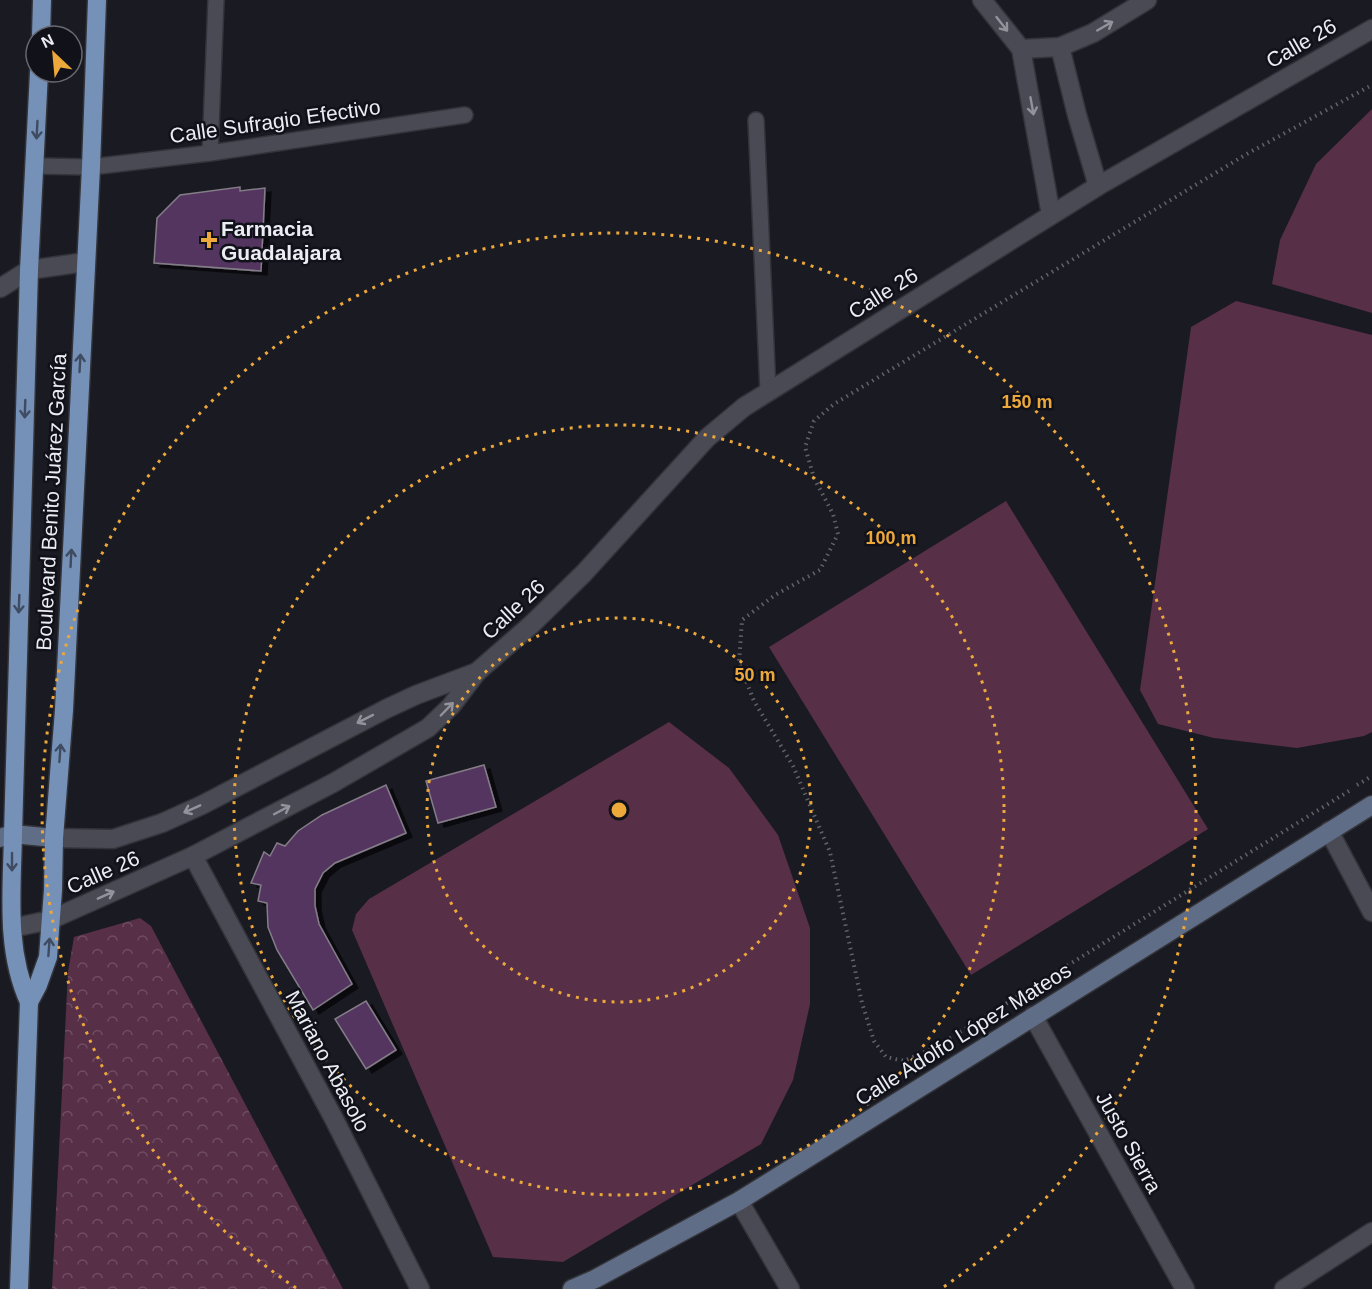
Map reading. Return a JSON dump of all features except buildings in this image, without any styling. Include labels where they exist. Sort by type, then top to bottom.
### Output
[{"type":"main road","points":[[41,24],[42,0]]},
{"type":"main road","name":"Boulevard Benito Juárez García","points":[[29,1002],[48,957],[64,710],[97,0]]},
{"type":"main road","name":"Boulevard Benito Juárez García","points":[[19,1289],[29,1002],[19,977],[6,927],[6,836],[38,84]]},
{"type":"street","points":[[982,0],[1021,49],[1051,215]]},
{"type":"street","points":[[1021,49],[1060,47],[1093,33],[1147,0]]},
{"type":"street","name":"Calle 26","points":[[6,927],[50,920],[193,856],[333,783],[428,728],[451,706],[477,672],[532,624],[584,573],[707,438],[733,414],[1098,186],[1372,29]]},
{"type":"street","points":[[1060,47],[1098,186]]},
{"type":"street","points":[[0,288],[29,270],[85,262]]},
{"type":"street","name":"Calle 26","points":[[6,836],[113,838],[162,823],[202,805],[396,704],[477,672]]},
{"type":"street","name":"Calle Adolfo López Mateos","points":[[572,1289],[595,1279],[739,1201],[1372,805]]},
{"type":"street","points":[[1329,831],[1372,912]]},
{"type":"street","name":"Mariano Abasolo","points":[[193,856],[340,1129],[420,1289]]},
{"type":"street","name":"Justo Sierra","points":[[1033,1016],[1185,1289]]},
{"type":"street","points":[[739,1201],[790,1289]]},
{"type":"street","points":[[1284,1289],[1372,1232]]},
{"type":"lane","points":[[210,153],[216,0]]},
{"type":"lane","name":"Calle Sufragio Efectivo","points":[[35,166],[91,167],[210,153],[465,115]]},
{"type":"lane","points":[[756,120],[768,391]]},
{"type":"path","points":[[1372,85],[1245,155],[834,404],[814,421],[805,447],[814,478],[833,514],[838,534],[820,570],[775,596],[742,620],[739,663],[754,701],[792,766],[830,852],[862,1003],[874,1041],[885,1057],[904,1061],[946,1040],[1372,776]]},
{"type":"green space","points":[[1372,109],[1372,313],[1272,284],[1280,240],[1316,164]]},
{"type":"green space","points":[[1236,301],[1372,335],[1372,732],[1364,736],[1297,748],[1214,738],[1158,724],[1140,690],[1191,327]]},
{"type":"green space","points":[[1006,501],[1208,829],[971,975],[769,647]]},
{"type":"green space","points":[[669,722],[729,768],[778,835],[810,928],[810,1004],[793,1080],[761,1144],[563,1262],[493,1257],[352,930],[356,914],[369,899]]},
{"type":"green space","points":[[140,918],[151,926],[343,1289],[52,1289],[68,972],[74,937]]},
{"type":"place","name":"Farmacia Guadalajara","points":[[209,240]]}]
